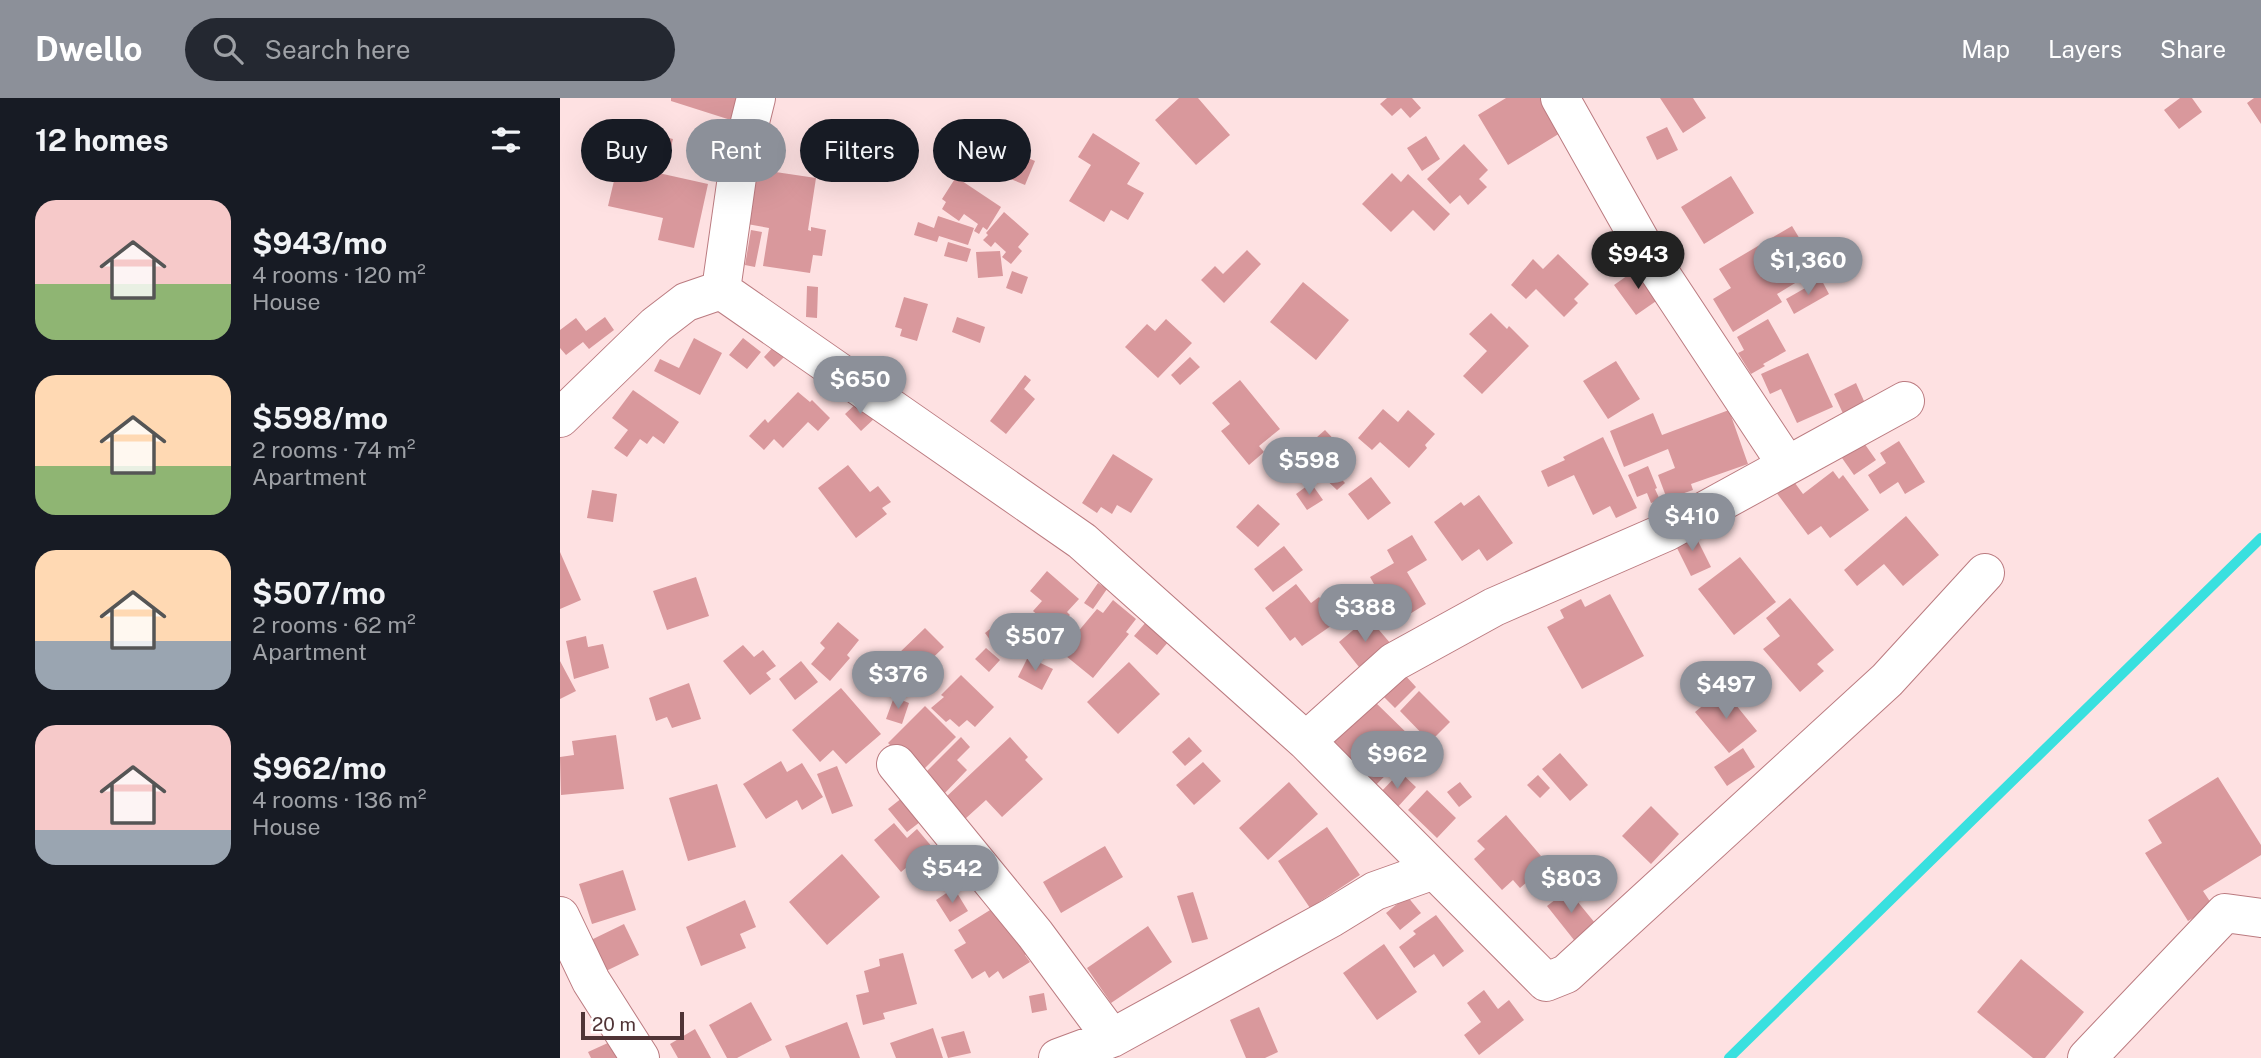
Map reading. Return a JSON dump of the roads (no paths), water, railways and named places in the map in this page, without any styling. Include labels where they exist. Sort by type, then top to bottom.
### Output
[{"type":"street","points":[[721,290],[738,170],[756,98]]},
{"type":"street","points":[[1560,98],[1650,258],[1787,465]]},
{"type":"street","points":[[560,418],[656,325],[685,302],[721,290]]},
{"type":"street","points":[[721,290],[1082,541],[1306,741],[1546,982],[1566,974],[1887,680],[1985,573]]},
{"type":"street","points":[[1306,741],[1394,662],[1494,607],[1666,532],[1905,401]]},
{"type":"street","points":[[896,764],[1035,934],[1112,1038]]},
{"type":"street","points":[[1058,1058],[1112,1038],[1331,918],[1375,891],[1434,870]]},
{"type":"street","points":[[2087,1058],[2225,913],[2261,918]]},
{"type":"street","points":[[560,916],[591,981],[639,1058]]},
{"type":"waterway","points":[[1729,1058],[2261,538]]}]
